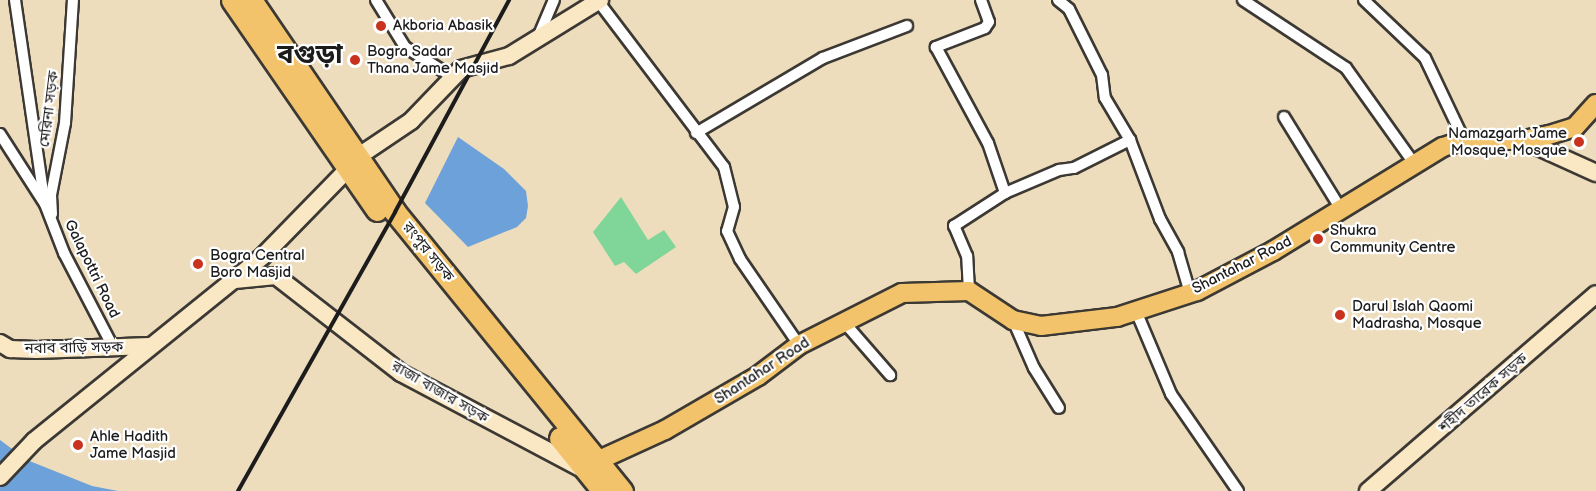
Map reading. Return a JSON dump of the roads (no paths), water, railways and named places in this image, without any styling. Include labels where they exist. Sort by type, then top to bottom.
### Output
[{"type":"highway","name":"রংপুর সড়ক","points":[[232,0],[354,162],[592,466],[622,491]]},
{"type":"highway","name":"রংপুর সড়ক","points":[[251,0],[354,162]]},
{"type":"highway","name":"রংপুর সড়ক","points":[[592,466],[603,491]]},
{"type":"main road","points":[[1575,127],[1596,104]]},
{"type":"main road","name":"Shantahar Road","points":[[592,466],[674,425],[758,376],[799,345],[902,293],[969,291],[1013,320],[1041,326],[1117,317],[1190,293],[1342,211],[1413,162],[1464,140],[1523,140],[1575,127]]},
{"type":"street","points":[[15,0],[45,204]]},
{"type":"street","name":"মেরিনা সড়ক","points":[[52,221],[51,195],[70,67],[73,0]]},
{"type":"street","points":[[376,0],[405,47],[451,76]]},
{"type":"street","points":[[533,44],[554,0]]},
{"type":"street","points":[[981,0],[989,22],[985,28],[936,47],[988,143],[1005,193]]},
{"type":"street","points":[[1058,0],[1074,19],[1102,75],[1105,98],[1130,140],[1160,219],[1178,252],[1190,293]]},
{"type":"street","points":[[1243,0],[1346,68],[1413,162]]},
{"type":"street","points":[[1364,0],[1425,58],[1464,140]]},
{"type":"street","points":[[0,477],[34,441],[272,248],[354,162],[433,102],[451,76],[533,44],[599,1],[696,133],[724,167],[734,207],[726,231],[740,259],[799,345]]},
{"type":"street","points":[[696,133],[823,58],[907,26]]},
{"type":"street","points":[[1284,117],[1342,211]]},
{"type":"street","points":[[1570,160],[1563,146],[1575,127]]},
{"type":"street","points":[[0,134],[45,204]]},
{"type":"street","points":[[969,291],[967,256],[954,226],[1005,193],[1059,170],[1074,168],[1130,140]]},
{"type":"street","points":[[1523,140],[1596,172]]},
{"type":"street","name":"Galapottri Road","points":[[45,204],[64,254],[112,347]]},
{"type":"street","points":[[234,281],[276,276],[272,248]]},
{"type":"street","name":"রাজা বাজার সড়ক","points":[[276,276],[401,373],[592,466]]},
{"type":"street","name":"শহীদ তারেক সড়ক","points":[[1368,491],[1596,294]]},
{"type":"street","points":[[1136,311],[1171,394],[1238,491]]},
{"type":"street","points":[[1013,320],[1034,368],[1059,408]]},
{"type":"street","points":[[843,321],[890,375]]},
{"type":"street","name":"নবাব বাড়ি সড়ক","points":[[0,343],[10,349],[150,346]]},
{"type":"water","points":[[458,137],[504,169],[526,191],[528,206],[526,218],[517,227],[468,247],[425,203]]},
{"type":"water","points":[[0,440],[27,460],[92,486],[118,491],[0,491]]},
{"type":"railway","points":[[238,491],[395,212],[509,0]]},
{"type":"place","name":"Akboria Abasik","points":[[381,26]]},
{"type":"place","name":"Bogra Sadar Thana Jame Masjid","points":[[355,60]]},
{"type":"place","name":"Namazgarh Jame Mosque, Mosque","points":[[1579,142]]},
{"type":"place","name":"Shukra Community Centre","points":[[1318,239]]},
{"type":"place","name":"Bogra Central Boro Masjid","points":[[198,264]]},
{"type":"place","name":"Darul Islah Qaomi Madrasha, Mosque","points":[[1340,315]]},
{"type":"place","name":"Ahle Hadith Jame Masjid","points":[[78,445]]},
{"type":"district","name":"বগুড়া","points":[[310,56]]}]
